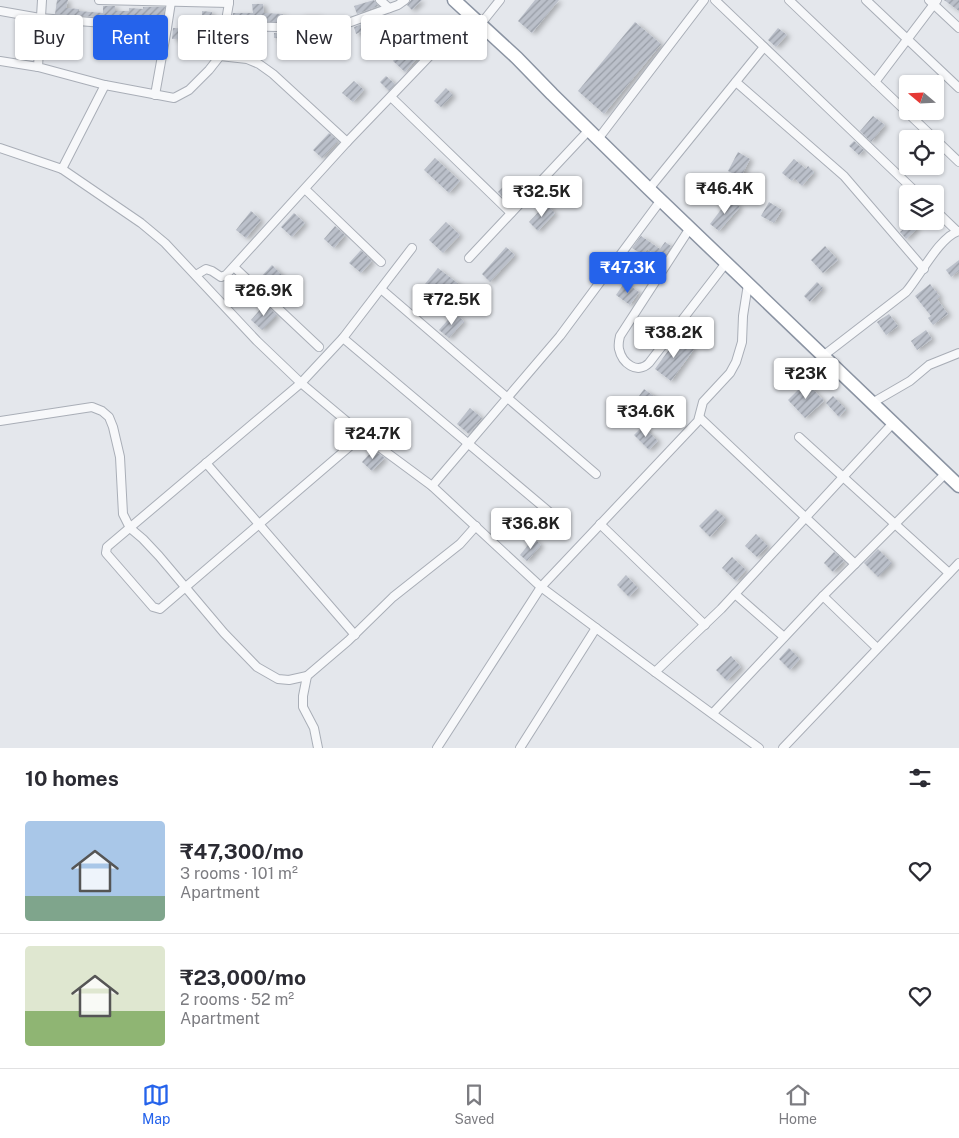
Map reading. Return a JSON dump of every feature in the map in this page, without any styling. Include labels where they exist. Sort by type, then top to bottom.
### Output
[{"type":"highway","points":[[454,0],[469,15]]},
{"type":"highway","points":[[487,31],[517,58],[726,264],[959,486]]},
{"type":"street","points":[[40,15],[42,0]]},
{"type":"street","points":[[99,0],[229,1],[227,15]]},
{"type":"street","points":[[380,0],[389,8]]},
{"type":"street","points":[[267,27],[325,28],[348,23],[405,0]]},
{"type":"street","points":[[487,16],[500,0]]},
{"type":"street","points":[[468,258],[511,213],[593,134],[704,0]]},
{"type":"street","points":[[715,0],[909,185]]},
{"type":"street","points":[[789,0],[926,130]]},
{"type":"street","points":[[866,0],[959,88]]},
{"type":"street","points":[[875,82],[933,1],[959,28]]},
{"type":"street","points":[[168,28],[171,2]]},
{"type":"street","points":[[0,11],[23,15]]},
{"type":"street","points":[[649,189],[764,47]]},
{"type":"street","points":[[38,60],[38,67]]},
{"type":"street","points":[[156,94],[162,60]]},
{"type":"street","points":[[0,61],[38,67],[105,85],[174,98],[190,90],[217,60]]},
{"type":"street","points":[[249,60],[273,74],[347,142]]},
{"type":"street","points":[[196,275],[203,270],[209,269],[218,276],[224,277],[347,142],[426,60]]},
{"type":"street","points":[[736,82],[844,176],[924,269]]},
{"type":"street","points":[[62,169],[105,85]]},
{"type":"street","points":[[391,97],[511,213]]},
{"type":"street","points":[[0,148],[62,169],[141,223],[165,243],[257,341],[301,383],[364,435],[432,486],[542,587],[759,748]]},
{"type":"street","points":[[944,148],[959,162]]},
{"type":"street","points":[[304,189],[381,262]]},
{"type":"street","points":[[432,486],[560,336],[660,200]]},
{"type":"street","points":[[823,356],[906,292],[943,242],[958,231],[944,218]]},
{"type":"street","points":[[690,228],[620,336],[618,346],[626,364],[632,367],[644,368],[726,264]]},
{"type":"street","points":[[364,435],[160,609],[154,606],[106,553],[107,547],[301,383],[343,338],[412,248]]},
{"type":"street","points":[[234,267],[319,347]]},
{"type":"street","points":[[437,748],[542,587],[696,425],[700,418],[703,402],[730,373],[736,362],[742,342],[743,316],[748,284]]},
{"type":"street","points":[[381,289],[596,474]]},
{"type":"street","points":[[343,338],[560,521]]},
{"type":"street","points":[[872,403],[910,381],[928,365],[959,354]]},
{"type":"street","points":[[0,421],[92,407],[108,416],[113,426],[120,457],[123,514],[130,528],[148,544],[224,633],[257,667],[278,679],[289,680],[307,676],[355,635],[393,597],[460,544],[476,526]]},
{"type":"street","points":[[700,418],[855,564]]},
{"type":"street","points":[[655,672],[735,594],[894,422]]},
{"type":"street","points":[[799,437],[949,573]]},
{"type":"street","points":[[206,463],[355,635]]},
{"type":"street","points":[[713,713],[823,596],[946,474]]},
{"type":"street","points":[[600,524],[705,625]]},
{"type":"street","points":[[783,748],[959,563]]},
{"type":"street","points":[[735,594],[784,637]]},
{"type":"street","points":[[823,596],[877,648]]},
{"type":"street","points":[[520,748],[596,628]]},
{"type":"street","points":[[307,676],[302,703],[304,712],[314,728],[318,748]]},
{"type":"building","points":[[57,0],[68,0],[66,8],[103,13],[103,6],[115,6],[115,11],[129,11],[129,8],[165,7],[164,15],[93,15],[93,17],[55,14]]},
{"type":"building","points":[[374,0],[378,6],[357,14],[354,6]]},
{"type":"building","points":[[411,0],[422,0],[412,10],[407,5]]},
{"type":"building","points":[[535,0],[559,0],[532,33],[518,21]]},
{"type":"building","points":[[944,0],[959,0],[959,11]]},
{"type":"building","points":[[252,4],[263,4],[264,13],[283,15],[277,15],[277,22],[267,22],[267,15],[233,15],[233,13],[253,13]]},
{"type":"building","points":[[202,11],[212,12],[212,15],[202,15]]},
{"type":"building","points":[[635,22],[661,44],[604,114],[578,91]]},
{"type":"building","points":[[361,24],[361,32],[356,34],[354,27]]},
{"type":"building","points":[[173,28],[178,28],[178,39],[172,39]]},
{"type":"building","points":[[778,28],[787,35],[776,47],[768,40]]},
{"type":"building","points":[[394,60],[416,60],[405,72]]},
{"type":"building","points":[[386,76],[395,84],[389,91],[380,82]]},
{"type":"building","points":[[354,81],[364,90],[353,102],[342,93]]},
{"type":"building","points":[[446,88],[453,95],[441,107],[434,101]]},
{"type":"building","points":[[873,116],[885,125],[871,142],[860,131]]},
{"type":"building","points":[[329,133],[338,141],[322,158],[313,150]]},
{"type":"building","points":[[854,141],[864,150],[859,155],[849,146]]},
{"type":"building","points":[[738,152],[750,159],[741,177],[728,171]]},
{"type":"building","points":[[435,158],[460,181],[449,193],[424,170]]},
{"type":"building","points":[[794,159],[806,169],[808,166],[814,172],[802,186],[794,178],[792,181],[782,173]]},
{"type":"building","points":[[511,179],[520,188],[507,201],[498,192]]},
{"type":"building","points":[[730,198],[740,207],[719,231],[710,224]]},
{"type":"building","points":[[769,202],[782,210],[774,223],[761,216]]},
{"type":"building","points":[[546,204],[555,213],[538,231],[529,222]]},
{"type":"building","points":[[251,211],[261,220],[246,238],[236,230]]},
{"type":"building","points":[[294,213],[305,223],[292,237],[281,227]]},
{"type":"building","points":[[446,222],[460,235],[443,253],[429,240]]},
{"type":"building","points":[[335,226],[345,235],[334,248],[324,239]]},
{"type":"building","points":[[902,230],[916,230],[906,239],[900,232]]},
{"type":"building","points":[[641,236],[660,249],[665,242],[671,246],[663,259],[647,249],[643,255],[632,248]]},
{"type":"building","points":[[825,246],[838,260],[823,273],[811,260]]},
{"type":"building","points":[[506,247],[515,255],[490,282],[482,274]]},
{"type":"building","points":[[361,250],[372,261],[361,273],[349,263]]},
{"type":"building","points":[[959,260],[959,271],[951,277],[946,270]]},
{"type":"building","points":[[272,265],[282,275],[269,289],[259,279]]},
{"type":"building","points":[[438,268],[460,285],[446,301],[425,284]]},
{"type":"building","points":[[625,282],[639,292],[630,305],[616,295]]},
{"type":"building","points":[[817,282],[823,288],[810,302],[804,296]]},
{"type":"building","points":[[930,284],[940,297],[937,299],[948,314],[933,325],[928,318],[931,316],[915,296]]},
{"type":"building","points":[[265,304],[277,315],[262,330],[251,320]]},
{"type":"building","points":[[454,313],[464,321],[449,338],[439,330]]},
{"type":"building","points":[[889,314],[898,326],[886,335],[877,322]]},
{"type":"building","points":[[926,330],[932,339],[917,350],[911,341]]},
{"type":"building","points":[[678,337],[694,349],[671,381],[655,369]]},
{"type":"building","points":[[806,382],[824,401],[805,418],[788,400]]},
{"type":"building","points":[[644,389],[659,400],[649,414],[634,403]]},
{"type":"building","points":[[833,396],[846,409],[839,417],[826,403]]},
{"type":"building","points":[[470,408],[482,418],[469,434],[457,424]]},
{"type":"building","points":[[643,426],[658,441],[649,450],[634,435]]},
{"type":"building","points":[[373,450],[385,458],[372,471],[362,462]]},
{"type":"building","points":[[716,509],[726,519],[710,537],[699,526]]},
{"type":"building","points":[[756,534],[768,546],[757,557],[745,546]]},
{"type":"building","points":[[534,538],[541,545],[527,561],[520,555]]},
{"type":"building","points":[[878,549],[892,563],[878,577],[864,563]]},
{"type":"building","points":[[834,552],[844,561],[833,572],[824,563]]},
{"type":"building","points":[[732,557],[746,570],[736,581],[722,568]]},
{"type":"building","points":[[626,575],[638,588],[629,597],[617,585]]},
{"type":"building","points":[[789,648],[800,659],[790,670],[779,659]]},
{"type":"building","points":[[731,656],[741,667],[727,681],[716,670]]}]
